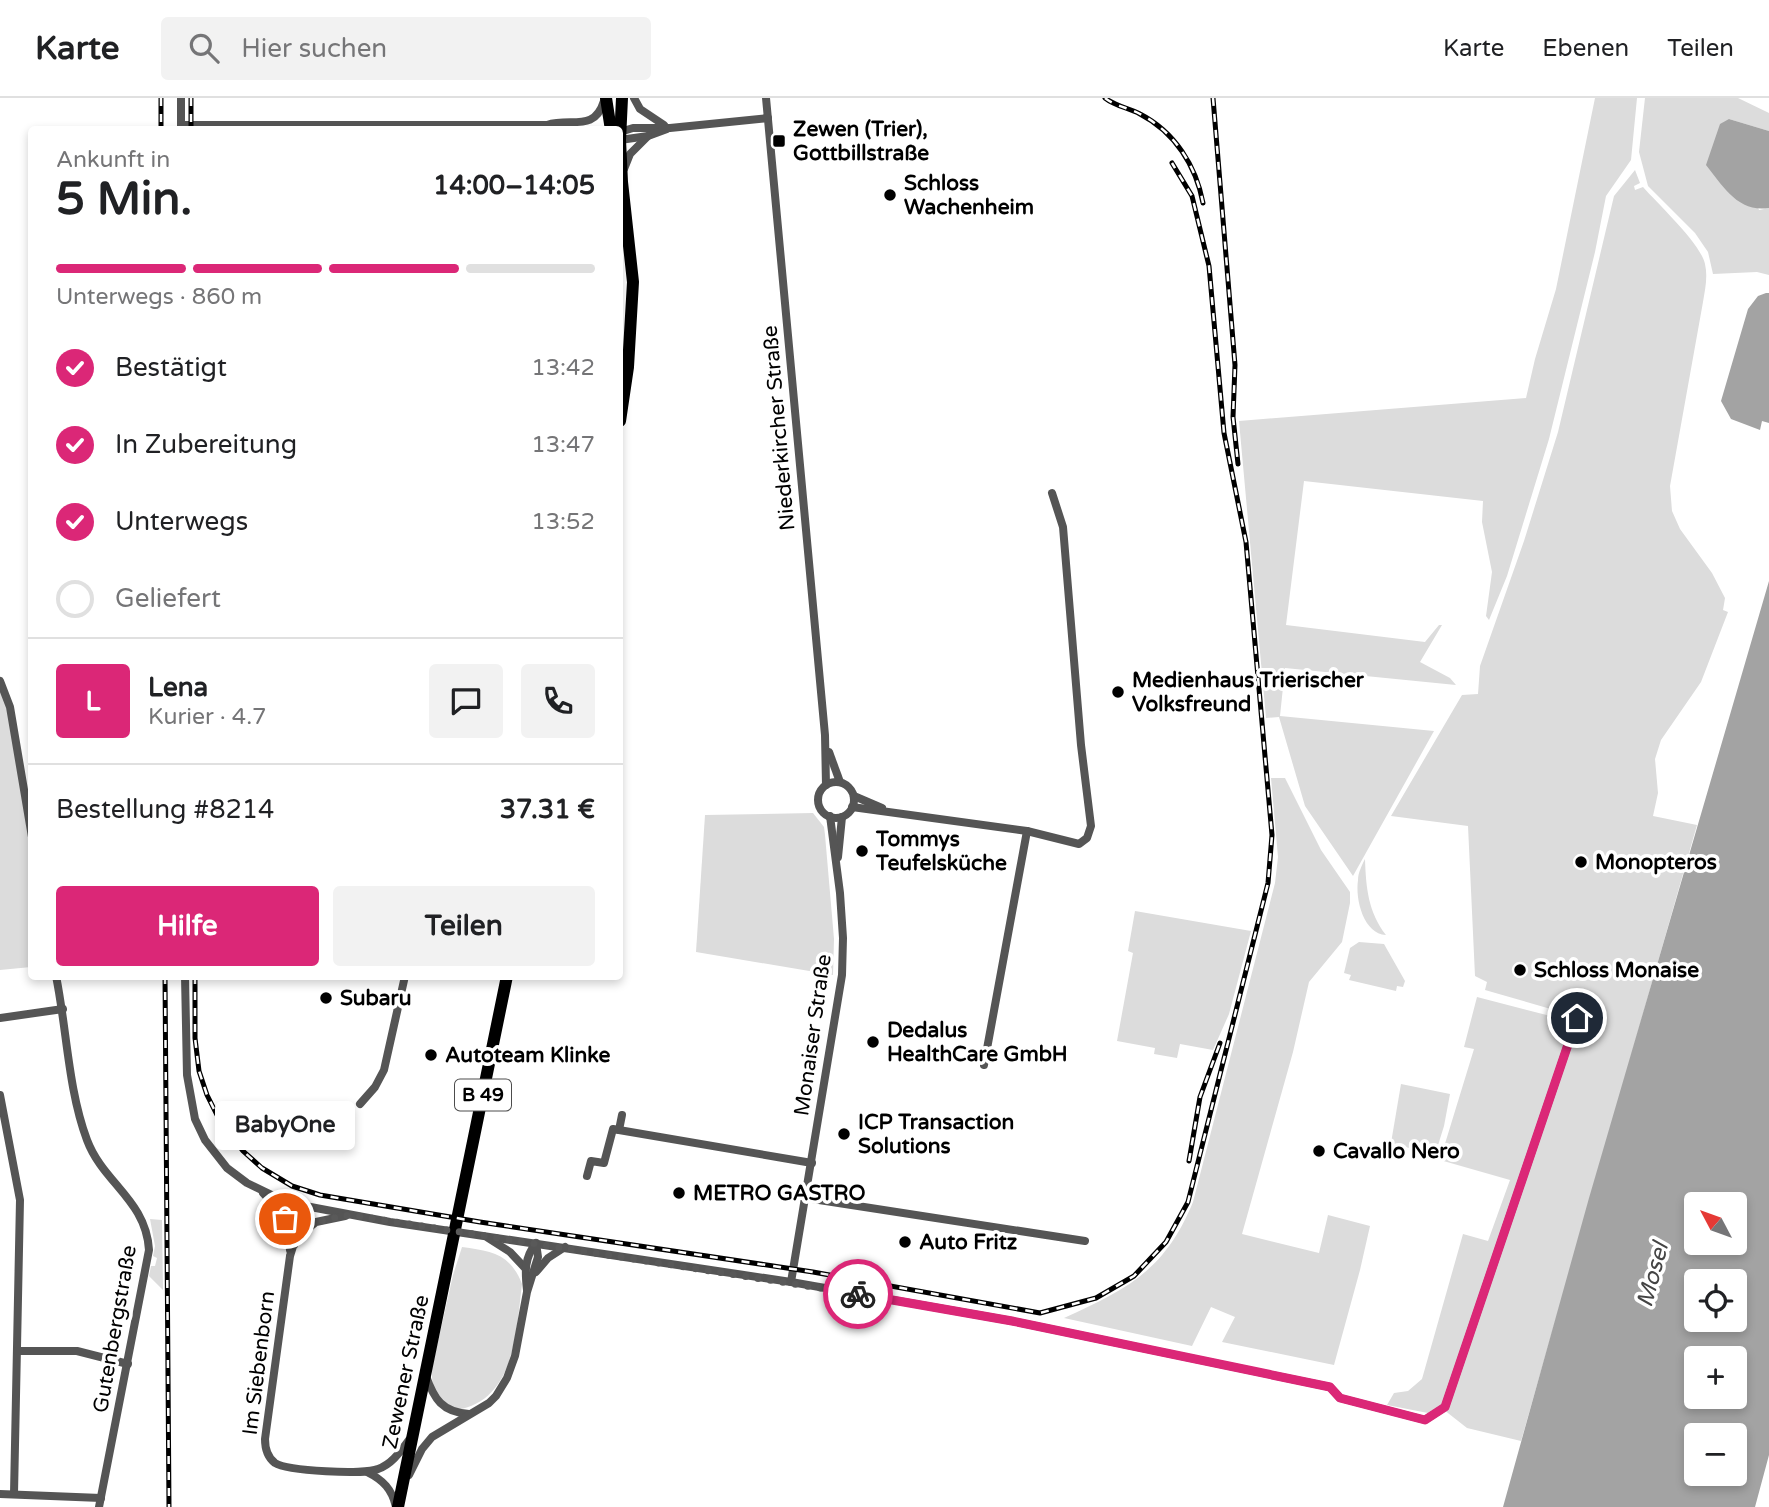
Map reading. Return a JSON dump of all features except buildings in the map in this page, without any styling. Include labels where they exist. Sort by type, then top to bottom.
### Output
[{"type":"main road","points":[[605,98],[610,126]]},
{"type":"main road","points":[[620,126],[622,98]]},
{"type":"main road","points":[[623,194],[633,282],[628,368],[623,401]]},
{"type":"main road","name":"Zewener Straße","points":[[397,1507],[507,980]]},
{"type":"street","points":[[180,98],[181,126]]},
{"type":"street","points":[[364,126],[547,125],[555,122],[589,121],[599,112],[605,98]]},
{"type":"street","points":[[634,98],[640,109],[670,128]]},
{"type":"street","name":"Niederkircher Straße","points":[[766,98],[827,785]]},
{"type":"street","points":[[623,131],[633,128],[670,128],[768,118]]},
{"type":"street","points":[[623,140],[648,136],[670,128]]},
{"type":"street","points":[[623,172],[628,158],[648,136]]},
{"type":"street","points":[[852,807],[1027,831],[1079,844],[1087,838],[1091,826],[1081,746],[1063,527],[1052,493]]},
{"type":"street","points":[[0,681],[10,707],[28,813]]},
{"type":"street","name":"Niederkircher Straße","points":[[824,736],[839,782]]},
{"type":"street","points":[[854,796],[852,807],[842,817],[830,816],[823,811],[819,803],[821,790],[827,785],[839,782],[848,786],[854,796],[892,811]]},
{"type":"street","name":"Monaiser Straße","points":[[791,1282],[842,975],[843,938],[830,816]]},
{"type":"street","name":"Monaiser Straße","points":[[837,870],[842,817]]},
{"type":"street","points":[[984,1065],[1027,831]]},
{"type":"street","name":"Gutenbergstraße","points":[[57,980],[86,1137],[92,1152],[141,1215],[148,1237],[149,1250],[100,1502]]},
{"type":"street","points":[[185,980],[187,1074],[195,1119],[205,1140],[223,1164],[243,1180],[261,1191],[300,1205],[791,1282],[1012,1321],[1330,1387],[1340,1398],[1425,1420],[1445,1407],[1577,1018]]},
{"type":"street","points":[[360,1104],[375,1087],[384,1070],[404,980]]},
{"type":"street","points":[[0,1018],[63,1009]]},
{"type":"street","points":[[0,1095],[20,1200],[14,1494]]},
{"type":"street","points":[[619,1130],[622,1115]]},
{"type":"street","points":[[581,1158],[604,1163],[613,1129],[812,1163]]},
{"type":"street","points":[[587,1176],[591,1161]]},
{"type":"street","points":[[261,1191],[279,1210],[289,1226]]},
{"type":"street","points":[[806,1198],[1085,1241]]},
{"type":"street","name":"Im Siebenborn","points":[[300,1205],[289,1226],[290,1256],[265,1439],[267,1452],[276,1464],[291,1469],[367,1472]]},
{"type":"street","name":"Im Siebenborn","points":[[290,1256],[302,1217],[300,1205]]},
{"type":"street","points":[[296,1238],[316,1222],[351,1215]]},
{"type":"street","points":[[482,1235],[510,1252],[525,1268]]},
{"type":"street","points":[[527,1292],[525,1268],[528,1255],[536,1243]]},
{"type":"street","points":[[402,1490],[428,1441],[443,1429],[479,1411],[496,1396],[507,1378],[527,1292],[535,1273],[539,1253],[536,1243]]},
{"type":"street","points":[[535,1273],[548,1258],[565,1247]]},
{"type":"street","points":[[17,1351],[77,1351],[128,1364]]},
{"type":"street","points":[[425,1375],[433,1396],[442,1406],[453,1412],[469,1414]]},
{"type":"street","points":[[367,1472],[390,1462],[413,1435]]},
{"type":"street","points":[[367,1472],[385,1484],[397,1507]]},
{"type":"street","points":[[0,1494],[100,1502]]},
{"type":"shaded area","points":[[1595,98],[1637,98],[1631,160],[1606,196],[1549,439],[1507,576],[1489,620],[1486,616],[1492,572],[1482,522],[1483,501],[1304,481],[1286,625],[1425,642],[1439,625],[1442,625],[1420,662],[1450,678],[1456,685],[1285,668],[1280,716],[1434,731],[1353,876],[1305,806],[1279,717],[1266,718],[1239,421],[1526,398],[1556,289]]},
{"type":"shaded area","points":[[1645,98],[1738,98],[1769,113],[1769,131],[1729,119],[1759,210],[1769,208],[1769,275],[1757,272],[1713,274],[1708,252],[1695,233],[1648,186],[1639,152]]},
{"type":"shaded area","points":[[1635,170],[1640,183],[1634,186],[1635,190],[1643,187],[1688,235],[1705,264],[1705,293],[1670,486],[1672,511],[1680,529],[1712,573],[1725,598],[1723,610],[1728,612],[1701,682],[1661,740],[1655,759],[1658,793],[1653,816],[1697,825],[1521,1441],[1467,1428],[1439,1406],[1428,1413],[1387,1405],[1394,1393],[1408,1391],[1422,1379],[1463,1234],[1488,1241],[1510,1180],[1440,1160],[1474,1049],[1464,1047],[1477,997],[1566,1020],[1568,1014],[1485,990],[1487,982],[1475,976],[1468,826],[1391,816],[1462,695],[1478,694],[1480,666],[1524,541],[1558,432],[1614,196]]},
{"type":"shaded area","points":[[0,690],[8,711],[28,832],[28,967],[0,970]]},
{"type":"shaded area","points":[[1271,778],[1285,778],[1321,850],[1350,892],[1350,903],[1342,942],[1309,982],[1293,1052],[1242,1234],[1319,1253],[1328,1215],[1370,1226],[1334,1365],[1222,1342],[1235,1317],[1211,1307],[1192,1346],[1064,1318],[1107,1297],[1142,1275],[1170,1245],[1193,1202],[1275,883],[1278,857]]},
{"type":"shaded area","points":[[813,813],[824,827],[825,835],[834,939],[833,975],[696,952],[705,815]]},
{"type":"shaded area","points":[[1365,859],[1367,889],[1372,908],[1386,935],[1372,929],[1360,906],[1358,877]]},
{"type":"shaded area","points":[[1135,911],[1251,931],[1229,1014],[1213,1050],[1180,1044],[1177,1058],[1154,1054],[1155,1048],[1117,1041],[1133,953],[1128,951]]},
{"type":"shaded area","points":[[1359,942],[1384,944],[1405,981],[1403,987],[1397,986],[1396,991],[1349,980],[1351,975],[1344,973],[1350,948]]},
{"type":"shaded area","points":[[1401,1084],[1450,1094],[1435,1155],[1391,1143]]},
{"type":"shaded area","points":[[150,1219],[162,1220],[163,1290],[149,1276],[151,1266],[155,1266],[157,1258],[153,1256],[155,1246]]},
{"type":"shaded area","points":[[462,1247],[498,1255],[512,1266],[522,1284],[514,1343],[501,1379],[490,1393],[476,1404],[456,1410],[436,1393],[432,1368]]},
{"type":"water","points":[[1729,119],[1769,131],[1769,208],[1748,206],[1740,202],[1725,189],[1706,165],[1720,124]]},
{"type":"water","points":[[1769,293],[1769,423],[1762,421],[1760,430],[1731,419],[1721,401],[1748,309],[1758,296]]},
{"type":"water","name":"Mosel","points":[[1769,581],[1769,1455],[1755,1507],[1503,1507],[1589,1198]]},
{"type":"railway","points":[[161,98],[161,126]]},
{"type":"railway","points":[[191,98],[191,126]]},
{"type":"railway","points":[[1105,98],[1140,114],[1164,130],[1189,163],[1203,203]]},
{"type":"railway","points":[[1213,98],[1235,365],[1233,417],[1238,464]]},
{"type":"railway","points":[[195,980],[195,1038],[199,1071],[220,1121],[243,1151],[262,1168],[292,1186],[320,1195],[813,1272],[1040,1313],[1096,1298],[1134,1276],[1166,1242],[1188,1202],[1268,883],[1272,835],[1246,542],[1224,433],[1209,266],[1192,196],[1172,163]]},
{"type":"railway","points":[[165,980],[169,1507]]},
{"type":"railway","points":[[1189,1161],[1200,1097],[1220,1043]]},
{"type":"way so far","points":[[285,1219],[289,1226],[290,1256],[296,1238],[309,1226],[319,1221],[351,1215],[858,1294]]},
{"type":"place","name":"Zewen (Trier), Gottbillstraße","points":[[779,141]]},
{"type":"place","name":"Schloss Wachenheim","points":[[890,195]]},
{"type":"place","name":"Medienhaus Trierischer Volksfreund","points":[[1118,692]]},
{"type":"place","name":"Tommys Teufelsküche","points":[[862,851]]},
{"type":"place","name":"Monopteros","points":[[1581,862]]},
{"type":"place","name":"Schloss Monaise","points":[[1520,970]]},
{"type":"place","name":"Subaru","points":[[326,998]]},
{"type":"place","name":"Dedalus HealthCare GmbH","points":[[873,1042]]},
{"type":"place","name":"Autoteam Klinke","points":[[431,1055]]},
{"type":"place","name":"ICP Transaction Solutions","points":[[844,1134]]},
{"type":"place","name":"Cavallo Nero","points":[[1319,1151]]},
{"type":"place","name":"METRO GASTRO","points":[[679,1193]]},
{"type":"place","name":"BabyOne","points":[[285,1219]]},
{"type":"place","name":"Auto Fritz","points":[[905,1242]]},
{"type":"route","points":[[858,1294],[1071,1332],[1330,1387],[1340,1398],[1425,1420],[1445,1407],[1577,1018]]}]
